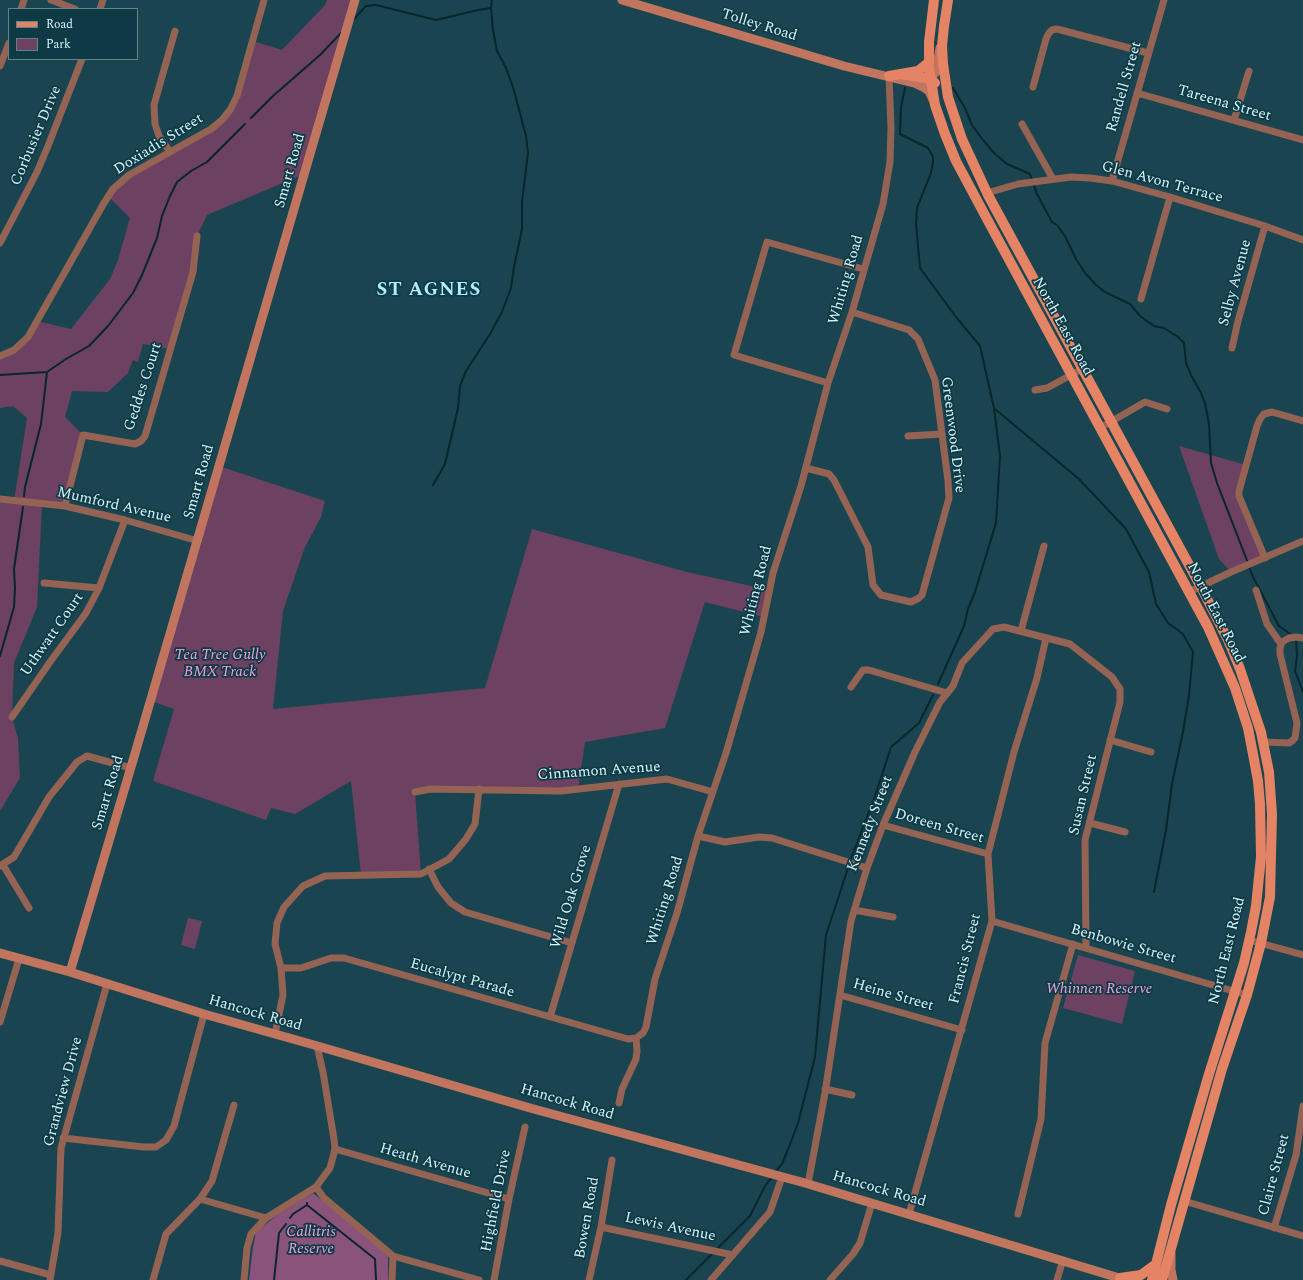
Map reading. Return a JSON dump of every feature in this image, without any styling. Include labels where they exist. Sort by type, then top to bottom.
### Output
[{"type":"main road","name":"Smart Road","points":[[70,972],[198,541],[355,0]]},
{"type":"main road","name":"Tolley Road","points":[[622,0],[844,66],[914,83]]},
{"type":"main road","name":"North East Road","points":[[934,0],[930,30],[929,62],[935,104],[945,134],[968,185],[1208,627],[1235,688],[1248,728],[1254,761],[1260,804],[1261,857],[1256,906],[1249,940],[1235,992],[1192,1132],[1152,1280]]},
{"type":"main road","name":"North East Road","points":[[948,0],[943,37],[943,64],[948,97],[962,139],[987,192],[1201,587],[1229,642],[1240,669],[1261,732],[1269,772],[1272,814],[1270,897],[1261,943],[1247,995],[1222,1069],[1162,1280]]},
{"type":"main road","points":[[914,83],[925,83],[931,79],[938,68],[938,56],[943,37]]},
{"type":"main road","points":[[889,76],[918,71],[929,62]]},
{"type":"main road","points":[[901,74],[931,79],[948,97]]},
{"type":"main road","points":[[914,83],[929,91],[935,104]]},
{"type":"main road","points":[[968,185],[982,192],[987,192],[984,200],[987,219]]},
{"type":"main road","name":"Hancock Road","points":[[0,953],[70,972],[204,1014],[530,1108],[808,1184],[1123,1279]]},
{"type":"main road","points":[[1192,1132],[1197,1131],[1212,1106]]},
{"type":"main road","points":[[1171,1248],[1171,1270],[1173,1280]]},
{"type":"main road","points":[[1123,1279],[1141,1275],[1156,1264]]},
{"type":"street","points":[[51,0],[72,8]]},
{"type":"street","name":"Doxiadis Street","points":[[0,356],[14,350],[28,337],[113,189],[129,175],[211,128],[222,120],[230,110],[237,96],[264,0]]},
{"type":"street","name":"Randell Street","points":[[1112,181],[1164,0]]},
{"type":"street","points":[[1033,87],[1046,39],[1052,30],[1061,30],[1148,53]]},
{"type":"street","points":[[170,152],[159,136],[155,124],[154,105],[175,31]]},
{"type":"street","points":[[0,66],[8,46]]},
{"type":"street","name":"Corbusier Drive","points":[[0,243],[14,219],[42,160],[82,60]]},
{"type":"street","points":[[1234,120],[1249,71]]},
{"type":"street","name":"Whiting Road","points":[[636,1038],[644,1033],[646,1027],[655,979],[677,913],[698,836],[726,753],[761,632],[773,573],[806,468],[828,382],[852,312],[883,204],[890,162],[891,128],[889,76]]},
{"type":"street","name":"Tareena Street","points":[[1137,93],[1303,140]]},
{"type":"street","points":[[1022,124],[1053,179]]},
{"type":"street","name":"Glen Avon Terrace","points":[[987,192],[1002,187],[1028,182],[1071,177],[1112,181],[1265,226],[1303,240]]},
{"type":"street","points":[[1141,299],[1170,198]]},
{"type":"street","name":"Selby Avenue","points":[[1232,348],[1238,321],[1265,226]]},
{"type":"street","name":"Geddes Court","points":[[65,506],[83,435],[135,444],[141,441],[144,436],[193,272],[197,236]]},
{"type":"street","points":[[828,382],[734,354],[767,242],[864,269]]},
{"type":"street","name":"Greenwood Drive","points":[[806,468],[830,474],[834,480],[868,547],[873,585],[881,595],[912,602],[919,598],[922,595],[949,498],[935,380],[918,339],[910,330],[852,312]]},
{"type":"street","points":[[1035,390],[1047,388],[1072,376],[1082,369]]},
{"type":"street","points":[[1100,428],[1145,402],[1167,409]]},
{"type":"street","points":[[1264,558],[1239,496],[1239,490],[1257,426],[1260,418],[1264,414],[1272,412],[1303,421]]},
{"type":"street","points":[[908,436],[942,434]]},
{"type":"street","name":"Mumford Avenue","points":[[0,499],[65,506],[125,520],[198,541]]},
{"type":"street","name":"Uthwatt Court","points":[[12,717],[86,613],[99,588],[125,520]]},
{"type":"street","points":[[1189,592],[1244,566],[1303,541]]},
{"type":"street","points":[[1021,631],[1044,546]]},
{"type":"street","points":[[44,583],[99,588]]},
{"type":"street","points":[[1256,590],[1267,624],[1281,644],[1280,654],[1300,722],[1295,738],[1289,743],[1263,742]]},
{"type":"street","name":"Kennedy Street","points":[[808,1184],[854,910],[867,868],[883,825],[915,752],[940,702],[953,686],[962,663],[993,629],[1004,626],[1070,644],[1112,677]]},
{"type":"street","points":[[1281,644],[1284,641],[1297,637]]},
{"type":"street","name":"Francis Street","points":[[909,1214],[992,921],[988,854],[1014,752],[1046,638]]},
{"type":"street","points":[[851,687],[863,670],[869,670],[947,693]]},
{"type":"street","name":"Susan Street","points":[[1086,948],[1085,840],[1120,702],[1120,689],[1112,677]]},
{"type":"street","points":[[1110,740],[1150,752]]},
{"type":"street","points":[[29,908],[2,865],[14,857],[49,797],[77,762],[87,756],[131,768]]},
{"type":"street","name":"Cinnamon Avenue","points":[[415,792],[430,789],[561,791],[667,780],[713,792]]},
{"type":"street","name":"Wild Oak Grove","points":[[550,1017],[619,784]]},
{"type":"street","points":[[275,1034],[283,995],[281,968],[275,944],[277,923],[284,907],[303,886],[325,876],[422,874],[450,859],[466,839],[475,824],[479,789]]},
{"type":"street","points":[[1090,823],[1125,832]]},
{"type":"street","name":"Doreen Street","points":[[883,825],[988,854]]},
{"type":"street","points":[[698,836],[725,842],[759,837],[772,838],[867,868]]},
{"type":"street","points":[[429,869],[438,887],[450,903],[465,912],[572,942]]},
{"type":"street","points":[[854,910],[893,917]]},
{"type":"street","name":"Benbowie Street","points":[[992,921],[1247,995]]},
{"type":"street","points":[[1249,940],[1303,955]]},
{"type":"street","points":[[1018,1214],[1041,1119],[1045,1043],[1073,944]]},
{"type":"street","points":[[0,1022],[19,958]]},
{"type":"street","name":"Eucalypt Parade","points":[[281,968],[301,968],[331,958],[344,958],[628,1039],[636,1038]]},
{"type":"street","name":"Grandview Drive","points":[[51,1277],[58,1233],[60,1163],[63,1138],[107,984]]},
{"type":"street","name":"Heine Street","points":[[840,995],[962,1030]]},
{"type":"street","points":[[63,1138],[144,1147],[156,1147],[166,1140],[174,1126],[204,1014]]},
{"type":"street","points":[[619,1103],[622,1089],[636,1059],[636,1038]]},
{"type":"street","points":[[244,1280],[250,1234],[266,1218],[316,1187],[330,1168],[334,1149],[333,1127],[318,1046]]},
{"type":"street","points":[[825,1089],[852,1095]]},
{"type":"street","points":[[153,1280],[166,1234],[200,1200],[212,1181],[234,1105]]},
{"type":"street","name":"Claire Street","points":[[1274,1228],[1301,1140],[1303,1106]]},
{"type":"street","name":"Highfield Drive","points":[[494,1280],[509,1199],[525,1127]]},
{"type":"street","name":"Heath Avenue","points":[[334,1149],[509,1199]]},
{"type":"street","name":"Bowen Road","points":[[589,1280],[601,1227],[612,1160]]},
{"type":"street","points":[[711,1280],[770,1212],[776,1176]]},
{"type":"street","points":[[316,1187],[324,1198],[393,1256],[479,1280]]},
{"type":"street","points":[[200,1200],[266,1218]]},
{"type":"street","points":[[1184,1201],[1303,1236]]},
{"type":"street","points":[[830,1280],[853,1254],[860,1243],[872,1203]]},
{"type":"street","name":"Lewis Avenue","points":[[601,1227],[733,1255]]},
{"type":"street","points":[[392,1280],[393,1256]]},
{"type":"street","points":[[1057,1280],[1063,1260]]},
{"type":"street","points":[[0,1261],[51,1277]]},
{"type":"green space","points":[[327,0],[355,0],[304,174],[207,215],[197,236],[193,272],[170,349],[143,344],[138,362],[133,360],[128,373],[108,392],[72,391],[65,417],[83,435],[65,506],[42,504],[37,607],[14,663],[12,717],[18,738],[20,778],[0,811],[0,499],[14,501],[27,418],[13,406],[0,408],[0,355],[17,348],[37,321],[71,329],[110,279],[118,260],[130,218],[108,196],[121,181],[211,129],[233,105],[253,41],[282,50],[325,5]]},
{"type":"green space","points":[[1179,446],[1246,465],[1239,490],[1265,558],[1231,572],[1219,559]]},
{"type":"green space","name":"Tea Tree Gully BMX Track","points":[[219,466],[325,501],[321,517],[305,547],[283,611],[273,709],[485,688],[532,529],[687,572],[770,590],[764,617],[705,602],[665,728],[585,742],[578,789],[415,792],[421,874],[361,875],[351,781],[295,814],[271,808],[266,820],[153,781],[174,709],[151,701]]},
{"type":"green space","points":[[188,918],[202,921],[195,949],[181,945]]},
{"type":"green space","name":"Whinnen Reserve","points":[[1078,955],[1135,971],[1122,1024],[1063,1008]]},
{"type":"green space","name":"Callitris Reserve","points":[[313,1193],[388,1255],[388,1280],[249,1280],[256,1232],[277,1215]]},
{"type":"waterway","points":[[433,485],[445,464],[458,408],[460,386],[466,371],[490,334],[502,312],[511,288],[522,229],[522,202],[528,153],[526,136],[513,87],[506,68],[497,51],[493,30],[491,8],[492,0]]},
{"type":"waterway","points":[[355,18],[366,6],[376,5],[436,20],[491,8]]},
{"type":"waterway","points":[[251,118],[273,96],[320,55],[341,33]]},
{"type":"waterway","points":[[905,88],[901,107],[900,134],[928,148],[933,157],[931,173],[917,208],[916,224],[920,268],[956,317],[980,346],[994,408],[1000,456],[996,523],[975,592],[968,609],[964,626],[938,684]]},
{"type":"waterway","points":[[953,88],[965,108],[972,125],[994,153],[1007,164],[1030,174],[1037,194],[1052,222],[1057,225],[1065,236],[1076,259],[1085,273],[1105,292],[1130,304],[1140,316],[1154,326],[1164,328],[1184,343],[1186,363],[1205,403],[1209,424],[1211,463],[1217,483],[1248,563]]},
{"type":"waterway","points":[[24,496],[41,424],[47,372],[89,346],[108,326],[133,293],[142,275],[157,238],[162,216],[177,182],[191,171],[207,162],[245,124]]},
{"type":"waterway","points":[[0,375],[47,372]]},
{"type":"waterway","points":[[995,409],[1079,479],[1126,529],[1149,572],[1156,604],[1168,623],[1183,634],[1193,652],[1189,695],[1183,732],[1172,784],[1166,830],[1154,892]]},
{"type":"waterway","points":[[0,656],[14,607],[14,569],[23,507]]},
{"type":"waterway","points":[[1249,567],[1279,626],[1293,636]]},
{"type":"waterway","points":[[1296,639],[1297,656],[1295,671],[1303,692]]},
{"type":"waterway","points":[[850,861],[875,796],[891,747],[919,723],[933,695]]},
{"type":"waterway","points":[[776,1171],[782,1164],[798,1123],[815,1057],[826,935],[849,865]]},
{"type":"waterway","points":[[716,1250],[750,1216],[765,1186],[772,1177]]},
{"type":"waterway","points":[[307,1203],[307,1205],[375,1259],[376,1280]]},
{"type":"waterway","points":[[290,1218],[307,1204]]},
{"type":"waterway","points":[[274,1280],[279,1233],[286,1224]]},
{"type":"waterway","points":[[686,1280],[713,1253]]},
{"type":"district","name":"ST AGNES","points":[[429,291]]}]
